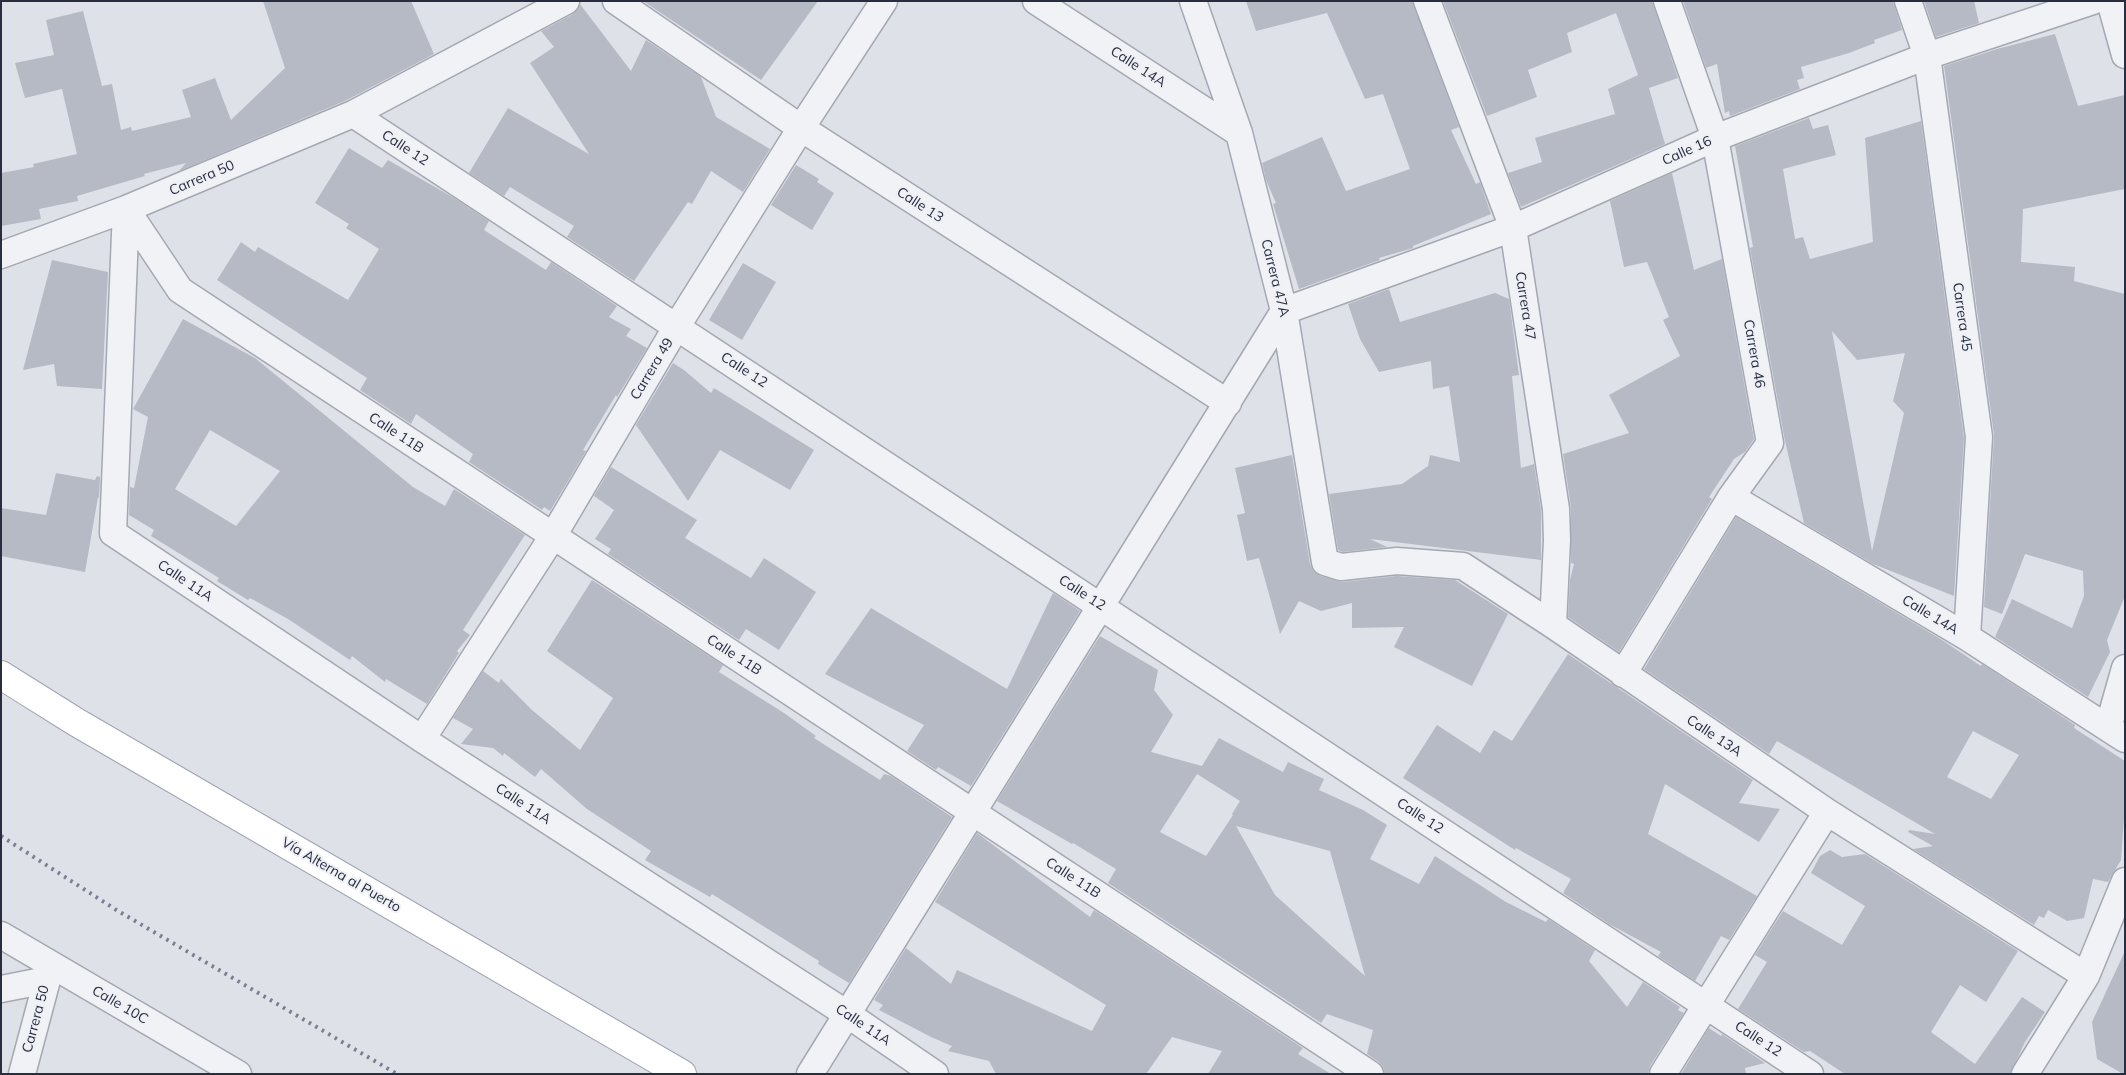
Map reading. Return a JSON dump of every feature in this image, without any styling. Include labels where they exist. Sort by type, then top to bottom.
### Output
[{"type":"main road","name":"Vía Alterna al Puerto","points":[[1,675],[76,722],[682,1074]]},
{"type":"street","name":"Carrera 50","points":[[126,209],[353,114],[566,1]]},
{"type":"street","name":"Calle 13","points":[[616,1],[801,128],[1228,403]]},
{"type":"street","name":"Carrera 49","points":[[422,739],[553,536],[677,326],[801,128],[884,1]]},
{"type":"street","name":"Calle 14A","points":[[1036,1],[1239,133]]},
{"type":"street","name":"Carrera 47A","points":[[1193,1],[1239,133],[1284,311],[1325,562]]},
{"type":"street","name":"Carrera 47","points":[[1427,1],[1513,228],[1556,509],[1557,540],[1553,625]]},
{"type":"street","name":"Carrera 46","points":[[1623,674],[1731,497],[1770,443],[1715,138],[1667,1]]},
{"type":"street","name":"Carrera 45","points":[[1908,1],[1927,56],[1978,437],[1967,637]]},
{"type":"street","name":"Calle 16","points":[[1284,311],[1513,228],[1715,138],[1927,56],[2093,1]]},
{"type":"street","points":[[2110,1],[2125,55]]},
{"type":"street","name":"Calle 12","points":[[353,114],[1810,1074]]},
{"type":"street","points":[[1,256],[126,209]]},
{"type":"street","name":"Calle 11A","points":[[126,209],[113,533],[422,739],[847,1014],[935,1074]]},
{"type":"street","name":"Calle 11B","points":[[126,209],[180,290],[1370,1074]]},
{"type":"street","points":[[810,1074],[1284,311]]},
{"type":"street","name":"Calle 14A","points":[[1731,497],[1967,637],[2116,734]]},
{"type":"street","name":"Calle 13A","points":[[1325,562],[1341,567],[1397,561],[1463,566],[1553,625],[1827,812],[2086,976]]},
{"type":"street","points":[[2116,734],[2125,668]]},
{"type":"street","points":[[1663,1074],[1827,812]]},
{"type":"street","points":[[2024,1074],[2086,976],[2125,881]]},
{"type":"street","name":"Calle 10C","points":[[1,935],[49,972],[238,1074]]},
{"type":"street","name":"Carrera 50","points":[[22,1074],[49,972]]},
{"type":"street","points":[[1,989],[49,972]]},
{"type":"building","points":[[263,1],[411,1],[434,54],[347,100],[179,171],[186,163],[144,174],[145,176],[77,196],[78,201],[39,209],[41,219],[1,226],[1,173],[34,167],[33,164],[77,154],[62,89],[25,98],[15,63],[54,55],[46,20],[83,11],[102,86],[112,84],[121,130],[131,127],[132,131],[191,117],[182,90],[215,78],[231,120],[285,68]]},
{"type":"building","points":[[643,1],[818,1],[761,80]]},
{"type":"building","points":[[1246,1],[1412,1],[1459,127],[1451,130],[1476,184],[1480,182],[1491,214],[1413,246],[1413,248],[1379,258],[1380,260],[1299,289],[1273,204],[1276,203],[1266,180],[1262,163],[1322,137],[1346,191],[1410,169],[1383,94],[1365,99],[1327,13],[1256,31]]},
{"type":"building","points":[[1443,1],[1652,1],[1678,78],[1649,88],[1665,144],[1521,207],[1508,173],[1542,162],[1535,138],[1615,114],[1608,89],[1638,75],[1616,13],[1567,33],[1572,52],[1528,70],[1537,97],[1487,116]]},
{"type":"building","points":[[1683,1],[1893,1],[1902,30],[1874,40],[1875,43],[1849,53],[1801,67],[1804,78],[1797,80],[1800,89],[1730,116],[1729,111],[1725,113],[1717,64],[1706,68]]},
{"type":"building","points":[[1924,1],[1974,1],[1979,23],[1936,37]]},
{"type":"building","points":[[580,4],[631,71],[646,40],[701,77],[716,117],[770,149],[743,192],[711,171],[692,204],[688,202],[634,281],[567,237],[574,226],[510,187],[504,196],[469,173],[508,108],[589,154],[530,63],[554,47],[541,31],[573,14]]},
{"type":"building","points":[[2055,34],[2078,106],[2125,95],[2125,189],[2023,209],[2021,262],[2075,267],[2074,281],[2125,294],[2125,596],[2107,640],[2110,652],[2088,697],[1995,637],[2012,599],[2072,628],[2084,596],[2083,571],[2025,554],[2002,614],[1984,607],[1994,435],[1944,66],[1997,49]]},
{"type":"building","points":[[1809,118],[1813,129],[1828,125],[1836,155],[1783,169],[1795,239],[1803,237],[1810,259],[1873,242],[1865,138],[1921,121],[1964,438],[1954,596],[1873,564],[1804,523],[1785,441],[1750,248],[1753,247],[1735,146]],"holes":[[[1832,331],[1857,360],[1905,353],[1893,401],[1904,413],[1872,551]]]},
{"type":"building","points":[[349,148],[382,168],[388,160],[454,198],[489,221],[484,230],[546,270],[551,262],[617,306],[609,317],[631,329],[626,336],[647,348],[583,450],[586,451],[550,511],[544,507],[542,510],[469,462],[473,454],[416,414],[411,424],[360,390],[367,378],[217,280],[241,242],[255,252],[258,247],[348,300],[379,249],[346,228],[349,224],[315,203]]},
{"type":"building","points":[[796,165],[819,179],[817,182],[834,193],[812,230],[771,205]]},
{"type":"building","points":[[1672,173],[1694,270],[1722,259],[1754,439],[1745,452],[1734,459],[1709,497],[1712,499],[1619,652],[1568,617],[1570,580],[1574,564],[1571,563],[1571,508],[1563,454],[1629,433],[1609,395],[1680,356],[1663,320],[1669,317],[1647,262],[1624,267],[1610,201]]},
{"type":"building","points":[[52,260],[108,272],[102,389],[57,386],[54,364],[23,370]]},
{"type":"building","points":[[743,263],[776,282],[742,340],[709,320]]},
{"type":"building","points":[[1389,289],[1400,322],[1495,293],[1509,299],[1519,375],[1512,376],[1521,468],[1534,464],[1541,510],[1541,560],[1370,539],[1387,547],[1342,552],[1338,550],[1329,494],[1402,484],[1428,466],[1430,455],[1460,462],[1449,386],[1433,389],[1431,361],[1379,372],[1360,339],[1348,304]]},
{"type":"building","points":[[183,319],[255,358],[413,487],[445,506],[454,489],[525,535],[463,630],[470,635],[457,651],[459,653],[427,704],[386,679],[385,682],[352,656],[350,660],[288,619],[250,598],[248,600],[217,581],[219,578],[151,536],[154,530],[129,515],[130,487],[134,488],[148,417],[133,409]],"holes":[[[210,430],[280,471],[236,526],[175,489]]]},
{"type":"building","points":[[673,363],[711,393],[714,388],[814,450],[790,490],[720,450],[688,501],[636,425]]},
{"type":"building","points":[[1292,455],[1310,564],[1314,572],[1342,582],[1397,576],[1455,580],[1508,614],[1472,686],[1394,647],[1404,627],[1352,628],[1352,603],[1321,611],[1299,601],[1280,634],[1259,558],[1247,561],[1237,515],[1245,513],[1235,468]]},
{"type":"building","points":[[611,467],[697,520],[685,538],[751,578],[764,558],[816,592],[779,650],[746,629],[739,640],[608,554],[611,549],[595,539],[614,510],[594,496]]},
{"type":"building","points":[[56,473],[95,480],[97,476],[100,477],[99,498],[85,572],[1,556],[1,508],[46,515]]},
{"type":"building","points":[[1736,517],[1939,638],[1981,666],[1982,664],[2075,725],[2074,728],[2125,761],[2125,804],[2121,860],[2108,882],[2093,879],[2084,918],[2067,921],[2048,910],[2044,918],[2039,916],[2034,925],[1913,849],[1933,846],[1908,832],[1909,830],[1935,834],[1777,741],[1769,754],[1644,669]],"holes":[[[1973,731],[2019,755],[1991,799],[1947,777]]]},
{"type":"building","points":[[592,580],[723,665],[719,672],[784,713],[816,736],[814,738],[880,780],[884,774],[891,776],[952,817],[849,983],[818,964],[819,961],[712,894],[710,897],[645,860],[651,851],[587,809],[541,769],[535,777],[504,753],[503,756],[493,748],[461,744],[473,729],[453,718],[483,671],[499,683],[501,679],[532,710],[580,750],[613,698],[547,651]]},
{"type":"building","points":[[1053,593],[1080,611],[971,786],[938,767],[936,770],[907,751],[924,725],[825,674],[871,608],[1007,689]]},
{"type":"building","points":[[1100,636],[1158,670],[1154,690],[1173,715],[1151,752],[1202,766],[1219,738],[1283,772],[1288,762],[1324,779],[1319,790],[1363,810],[1387,825],[1370,859],[1419,884],[1435,856],[1506,902],[1546,922],[1548,919],[1595,950],[1589,961],[1627,1007],[1643,982],[1680,1007],[1678,1010],[1684,1013],[1650,1066],[1648,1074],[1385,1074],[1379,1062],[1367,1054],[1373,1030],[1327,1014],[1321,1023],[1108,883],[1116,869],[997,801]],"holes":[[[1197,774],[1240,801],[1206,856],[1160,832]],[[1236,826],[1330,851],[1365,976],[1275,895]]]},
{"type":"building","points":[[1568,654],[1753,780],[1739,803],[1780,809],[1759,842],[1665,784],[1648,834],[1757,896],[1729,940],[1721,936],[1695,981],[1658,956],[1661,952],[1609,924],[1563,893],[1571,879],[1516,848],[1515,850],[1403,778],[1437,725],[1480,753],[1494,730],[1512,741]]},
{"type":"building","points":[[977,833],[1090,917],[1094,910],[1303,1048],[1298,1054],[1331,1074],[1208,1074],[1222,1051],[1172,1037],[1146,1074],[996,1074],[989,1061],[948,1051],[952,1046],[879,1010],[883,1005],[874,1000],[906,948],[951,984],[957,970],[1092,1031],[1106,1005],[935,902]]},
{"type":"building","points":[[1830,850],[1842,857],[1865,854],[2018,951],[1986,1002],[1960,985],[1931,1032],[1975,1064],[2022,997],[2045,1012],[2025,1042],[2010,1074],[1845,1074],[1810,1051],[1804,1052],[1738,1009],[1767,962],[1755,955],[1783,911],[1842,945],[1865,906],[1811,873],[1820,856]]},
{"type":"building","points":[[2125,951],[2125,1074],[2123,1074],[2097,1059],[2092,1022]]},
{"type":"building","points":[[1709,1028],[1721,1036],[1722,1034],[1765,1063],[1745,1068],[1746,1074],[1681,1074]]},
{"type":"railway","points":[[1,836],[118,911],[397,1074]]}]
